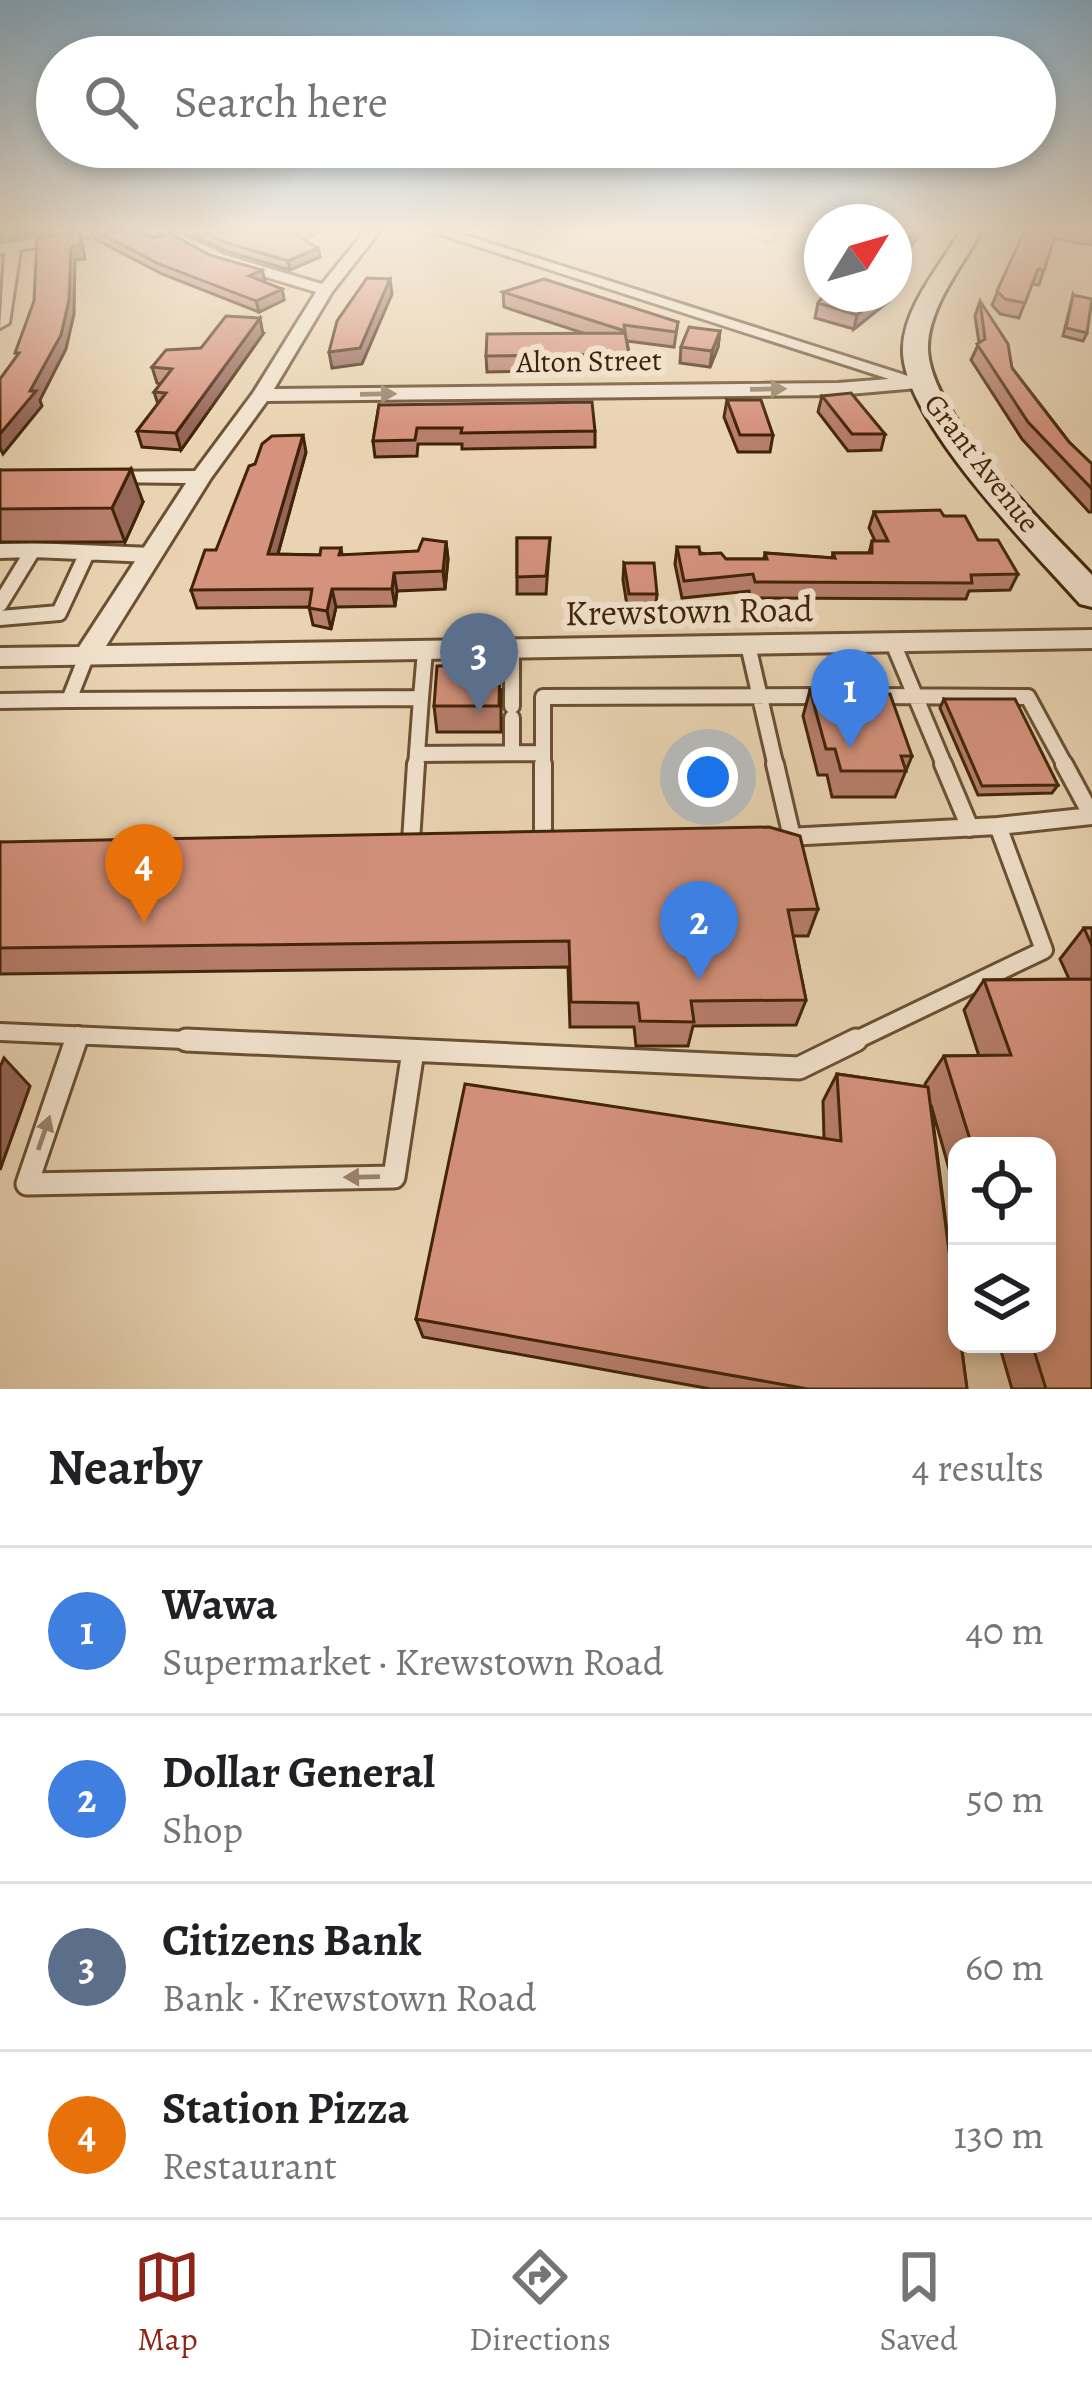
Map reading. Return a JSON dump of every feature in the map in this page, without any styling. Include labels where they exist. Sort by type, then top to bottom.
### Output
[{"type":"main road","points":[[918,382],[914,347],[935,297]]},
{"type":"main road","name":"Grant Avenue","points":[[918,382],[962,445],[1092,596]]},
{"type":"street","points":[[86,657],[321,297]]},
{"type":"street","name":"Grant Avenue","points":[[647,297],[918,382]]},
{"type":"street","name":"Alton Street","points":[[261,395],[838,388],[918,382]]},
{"type":"street","points":[[67,476],[201,477]]},
{"type":"street","name":"Krewstown Road","points":[[0,657],[1092,639]]},
{"type":"lane","points":[[0,604],[33,550]]},
{"type":"lane","points":[[0,551],[151,555]]},
{"type":"lane","points":[[0,618],[59,613],[86,553]]},
{"type":"lane","points":[[893,643],[970,828]]},
{"type":"lane","points":[[748,645],[792,837]]},
{"type":"lane","points":[[512,650],[512,753]]},
{"type":"lane","points":[[411,841],[425,651]]},
{"type":"lane","points":[[69,700],[86,657]]},
{"type":"lane","points":[[543,840],[543,697],[1028,697],[1092,815],[970,828],[772,837]]},
{"type":"lane","points":[[0,701],[421,698]]},
{"type":"lane","points":[[417,754],[543,753]]},
{"type":"lane","points":[[0,1032],[799,1068],[1044,950],[998,826]]},
{"type":"lane","points":[[521,840],[564,839]]},
{"type":"lane","points":[[392,841],[433,841]]},
{"type":"lane","points":[[77,1035],[27,1184],[394,1177],[413,1051]]},
{"type":"building","points":[[34,297],[69,297],[61,335],[30,391],[36,391],[0,434],[0,379],[19,353],[15,353]]},
{"type":"building","points":[[354,297],[382,297],[360,348],[329,352],[337,321]]},
{"type":"building","points":[[518,297],[600,297],[678,322],[676,332],[624,325],[625,331]]},
{"type":"building","points":[[1003,297],[1027,297],[1025,303]]},
{"type":"building","points":[[1073,297],[1092,299],[1087,333],[1066,328]]},
{"type":"building","points":[[980,301],[1008,344],[1012,368],[1092,464],[1092,489],[1028,422],[977,344],[985,339]]},
{"type":"building","points":[[226,316],[260,318],[176,433],[137,431],[166,393],[154,392],[172,369],[152,367],[166,350],[201,348]]},
{"type":"building","points":[[689,327],[720,331],[712,351],[681,347]]},
{"type":"building","points":[[625,333],[629,354],[486,356],[487,334]]},
{"type":"building","points":[[851,393],[885,434],[852,434],[822,396]]},
{"type":"building","points":[[727,400],[761,400],[773,435],[740,435]]},
{"type":"building","points":[[592,402],[595,431],[461,433],[462,428],[417,428],[415,440],[373,441],[379,405]]},
{"type":"building","points":[[303,435],[268,554],[320,555],[321,548],[341,548],[339,555],[418,551],[423,539],[446,542],[443,571],[394,573],[392,589],[332,589],[327,611],[309,608],[312,589],[191,590],[205,550],[216,550],[262,444],[272,436]]},
{"type":"building","points":[[131,469],[112,508],[0,509],[0,470]]},
{"type":"building","points":[[940,510],[944,516],[965,516],[978,540],[998,540],[1018,574],[971,575],[972,583],[755,582],[753,574],[684,581],[677,547],[699,547],[700,554],[721,553],[726,559],[767,559],[765,553],[835,558],[833,553],[872,553],[872,541],[888,541],[874,512]]},
{"type":"building","points":[[517,538],[550,538],[546,576],[517,577]]},
{"type":"building","points":[[624,563],[654,563],[657,594],[629,594]]},
{"type":"building","points":[[500,664],[499,706],[434,706],[437,666]]},
{"type":"building","points":[[815,685],[875,685],[878,694],[890,694],[912,756],[901,756],[906,771],[841,771],[835,749],[826,749],[810,690],[816,690]]},
{"type":"building","points":[[944,699],[1015,699],[1058,785],[982,786]]},
{"type":"building","points":[[769,827],[800,836],[818,909],[788,910],[806,1000],[691,1001],[694,1022],[640,1021],[638,1003],[571,1002],[569,941],[0,948],[0,842]]},
{"type":"building","points":[[1092,979],[1092,1389],[1046,1389],[1035,1353],[1056,1353],[1056,1137],[969,1137],[944,1056],[1011,1055],[984,980]]},
{"type":"building","points":[[837,1074],[928,1087],[948,1244],[948,1353],[962,1353],[967,1389],[808,1389],[416,1319],[465,1084],[841,1141]]},
{"type":"place","name":"Citizens Bank","points":[[479,712]]},
{"type":"place","name":"Wawa","points":[[850,748]]},
{"type":"place","name":"Station Pizza","points":[[144,923]]},
{"type":"place","name":"Dollar General","points":[[699,980]]}]
